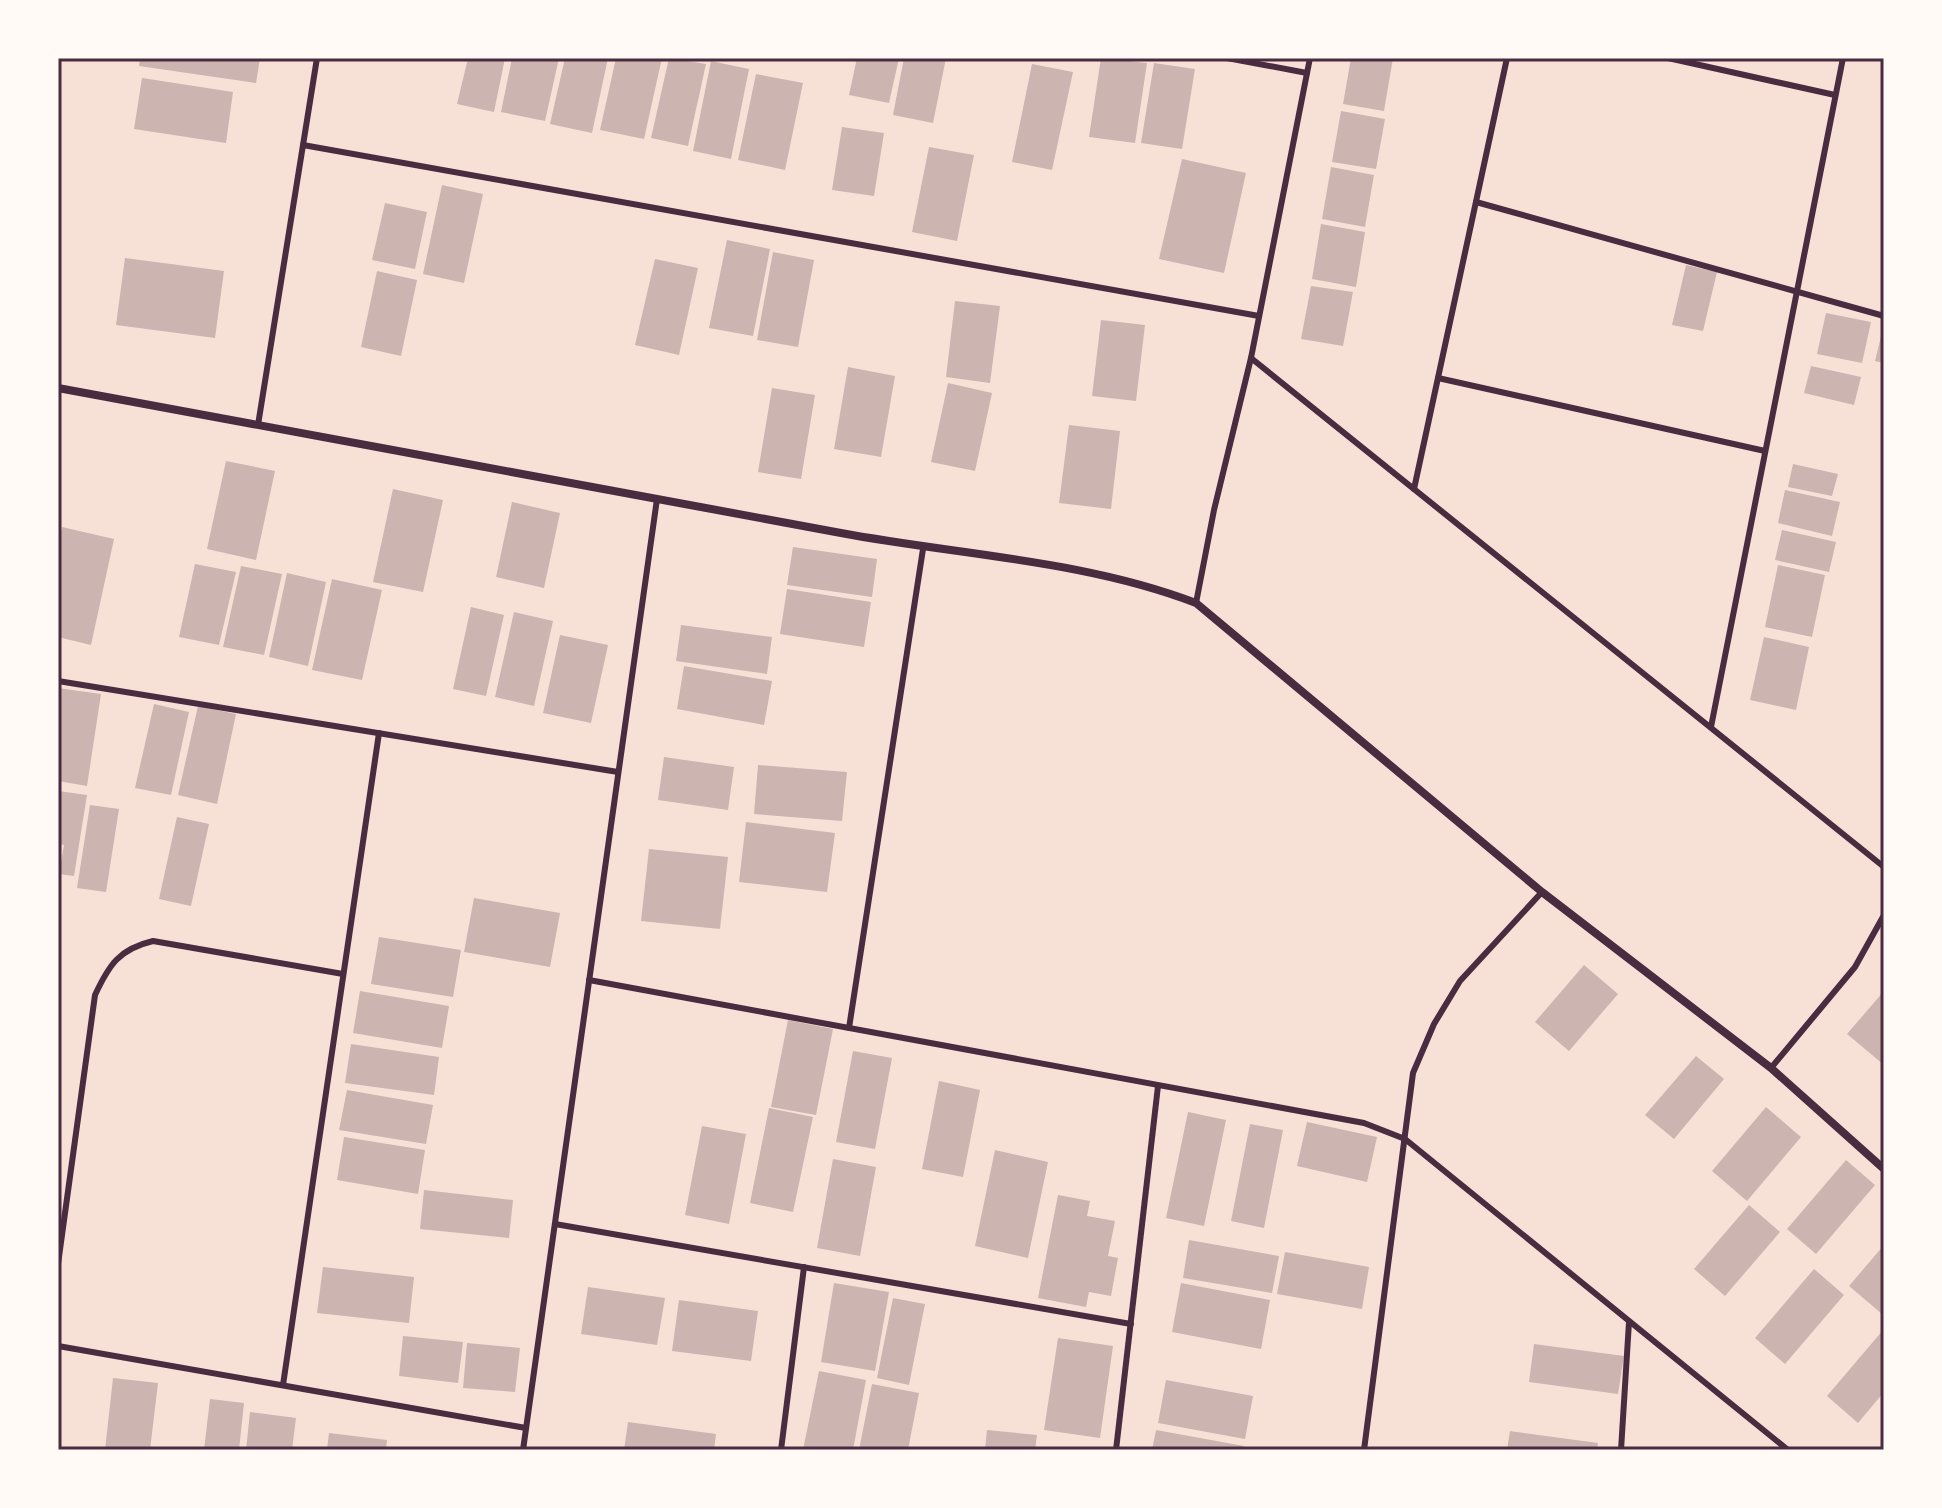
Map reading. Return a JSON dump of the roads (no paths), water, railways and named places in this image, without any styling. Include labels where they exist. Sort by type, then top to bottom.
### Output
[{"type":"street","points":[[58,388],[923,549],[1108,576],[1156,588],[1196,603],[1542,892],[1771,1068],[1884,1169]]},
{"type":"lane","points":[[258,425],[317,58]]},
{"type":"lane","points":[[1227,58],[1307,73]]},
{"type":"lane","points":[[1196,603],[1214,510],[1251,358],[1310,58]]},
{"type":"lane","points":[[1414,489],[1507,58]]},
{"type":"lane","points":[[1668,58],[1835,95]]},
{"type":"lane","points":[[1711,727],[1843,58]]},
{"type":"lane","points":[[303,145],[1259,316]]},
{"type":"lane","points":[[1476,202],[1884,316]]},
{"type":"lane","points":[[1251,358],[1884,867]]},
{"type":"lane","points":[[1438,378],[1765,451]]},
{"type":"lane","points":[[523,1450],[657,499]]},
{"type":"lane","points":[[849,1028],[923,549]]},
{"type":"lane","points":[[58,681],[618,772]]},
{"type":"lane","points":[[283,1385],[379,733]]},
{"type":"lane","points":[[1364,1450],[1413,1073],[1434,1024],[1460,981],[1542,892]]},
{"type":"lane","points":[[1771,1068],[1855,967],[1884,915]]},
{"type":"lane","points":[[58,1264],[95,995],[110,961],[133,946],[153,941],[343,974]]},
{"type":"lane","points":[[589,980],[1364,1123],[1405,1139],[1788,1450]]},
{"type":"lane","points":[[1116,1450],[1158,1086]]},
{"type":"lane","points":[[555,1224],[1131,1324]]},
{"type":"lane","points":[[781,1450],[804,1267]]},
{"type":"lane","points":[[1621,1450],[1629,1322]]},
{"type":"lane","points":[[58,1346],[526,1428]]}]
